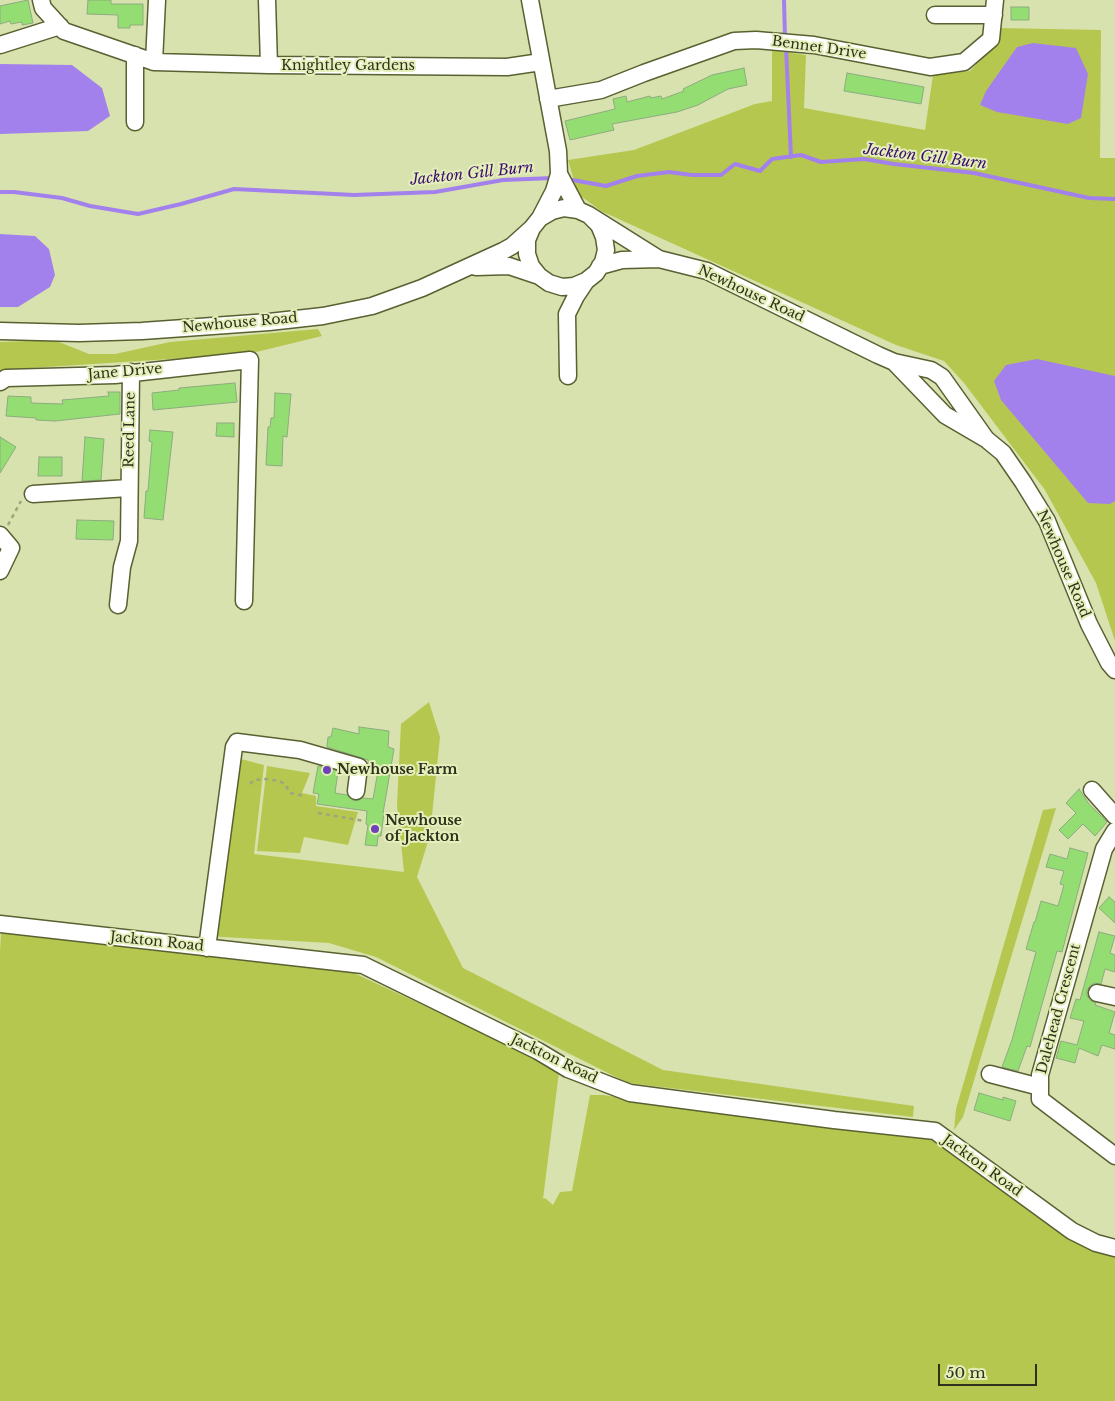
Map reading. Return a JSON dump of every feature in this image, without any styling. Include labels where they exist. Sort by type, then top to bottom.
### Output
[{"type":"street","name":"Knightley Gardens","points":[[41,0],[43,8],[64,31],[154,62],[507,67],[541,62]]},
{"type":"street","points":[[154,62],[157,0]]},
{"type":"street","points":[[267,0],[269,65]]},
{"type":"street","points":[[530,0],[558,151],[559,174],[554,191],[527,240],[527,254],[531,266],[544,280],[567,314]]},
{"type":"street","points":[[935,15],[994,8]]},
{"type":"street","name":"Bennet Drive","points":[[548,99],[601,90],[644,72],[734,41],[756,40],[814,45],[930,67],[964,62],[991,39],[994,8]]},
{"type":"street","points":[[0,44],[60,26]]},
{"type":"street","points":[[134,122],[135,55]]},
{"type":"street","points":[[544,280],[562,287],[574,286],[586,281],[596,273],[606,250],[604,237],[599,225],[584,212],[559,174]]},
{"type":"street","points":[[536,223],[552,211],[558,209],[564,208],[584,212]]},
{"type":"street","name":"Newhouse Road","points":[[584,212],[659,259]]},
{"type":"street","name":"Newhouse Road","points":[[0,331],[79,333],[142,331],[269,322],[323,316],[372,306],[422,288],[471,267],[512,246],[536,223]]},
{"type":"street","name":"Newhouse Road","points":[[600,266],[622,260],[659,259],[707,271],[894,362],[932,370],[942,377],[986,439]]},
{"type":"street","name":"Newhouse Road","points":[[471,267],[509,266],[544,280]]},
{"type":"street","points":[[568,376],[567,314],[586,281]]},
{"type":"street","name":"Jane Drive","points":[[0,382],[6,378],[115,375],[250,360],[244,601]]},
{"type":"street","name":"Newhouse Road","points":[[894,362],[945,415],[986,439],[1003,453],[1047,521],[1089,624],[1109,663],[1115,670]]},
{"type":"street","name":"Reed Lane","points":[[118,605],[122,567],[129,541],[131,372]]},
{"type":"street","name":"Reed Lane","points":[[33,494],[129,488]]},
{"type":"street","points":[[0,571],[11,548],[1,535]]},
{"type":"street","points":[[207,948],[234,747],[237,742],[300,750],[359,767],[356,791]]},
{"type":"street","points":[[1092,790],[1115,816]]},
{"type":"street","name":"Dalehead Crescent","points":[[1114,1154],[1040,1098],[1040,1074],[1104,849],[1115,831]]},
{"type":"street","name":"Jackton Road","points":[[0,924],[362,965],[538,1051],[568,1069],[630,1093],[834,1120],[935,1131],[1072,1231],[1096,1243],[1115,1248]]},
{"type":"street","points":[[1097,993],[1115,997]]},
{"type":"street","points":[[990,1074],[1040,1087]]},
{"type":"path","points":[[1,535],[22,500],[33,494]]},
{"type":"path","points":[[250,784],[254,780],[279,781],[285,784],[290,793],[304,796]]},
{"type":"path","points":[[318,813],[364,821]]},
{"type":"green space","points":[[1000,28],[1101,30],[1100,158],[1115,158],[1115,641],[1096,583],[1045,490],[964,383],[944,361],[896,345],[601,211],[578,194],[568,160],[634,150],[755,104],[772,101],[772,50],[806,55],[804,108],[925,130],[933,75],[970,71],[995,45]]},
{"type":"green space","points":[[318,329],[322,336],[248,354],[0,370],[0,342],[54,340],[89,354],[115,354],[170,342]]},
{"type":"green space","points":[[429,702],[440,737],[430,835],[417,877],[463,968],[663,1070],[914,1106],[913,1117],[628,1083],[376,957],[329,943],[206,936],[237,758],[264,765],[254,854],[404,872],[397,805],[401,724]]},
{"type":"green space","points":[[267,766],[310,773],[302,793],[316,796],[316,806],[358,812],[348,845],[304,837],[300,853],[257,851]]},
{"type":"green space","points":[[1056,808],[963,1117],[954,1130],[956,1109],[1043,810]]},
{"type":"green space","points":[[7,930],[339,966],[476,1030],[559,1072],[543,1199],[545,1198],[553,1205],[560,1192],[572,1191],[590,1095],[603,1095],[715,1112],[932,1136],[1115,1255],[1115,1401],[0,1401],[0,951],[1,934]]},
{"type":"shaded area","points":[[1033,43],[1076,48],[1088,74],[1081,118],[1068,124],[997,112],[980,105],[986,91],[1017,47]]},
{"type":"shaded area","points":[[0,64],[72,65],[102,88],[110,116],[88,131],[0,134]]},
{"type":"shaded area","points":[[0,234],[35,236],[49,249],[55,275],[50,287],[18,307],[0,307]]},
{"type":"shaded area","points":[[1037,359],[1115,376],[1115,501],[1110,504],[1088,503],[1001,400],[994,381],[1006,365]]},
{"type":"building","points":[[28,0],[33,23],[22,25],[22,22],[11,24],[10,21],[0,24],[0,6]]},
{"type":"building","points":[[88,0],[111,0],[111,4],[143,4],[143,25],[130,25],[130,28],[118,28],[118,15],[87,14]]},
{"type":"building","points":[[1011,7],[1029,7],[1029,20],[1011,20]]},
{"type":"building","points":[[744,68],[747,85],[728,89],[698,105],[677,112],[612,124],[614,130],[570,140],[565,121],[615,109],[613,99],[626,96],[627,102],[650,96],[651,98],[661,96],[662,99],[684,91],[683,89],[712,75]]},
{"type":"building","points":[[847,73],[924,87],[921,104],[844,91]]},
{"type":"building","points":[[235,383],[237,402],[153,410],[152,393],[179,390],[179,388]]},
{"type":"building","points":[[108,392],[120,392],[120,414],[55,421],[6,416],[8,396],[31,397],[31,403],[63,404],[62,400],[109,396]]},
{"type":"building","points":[[275,393],[291,394],[287,437],[283,436],[282,466],[266,465],[268,427],[270,427],[271,418],[274,418]]},
{"type":"building","points":[[217,423],[234,423],[234,437],[216,436]]},
{"type":"building","points":[[150,430],[173,432],[163,520],[144,518],[152,442],[149,441]]},
{"type":"building","points":[[0,437],[16,447],[0,473]]},
{"type":"building","points":[[85,437],[104,439],[101,480],[82,481]]},
{"type":"building","points":[[39,457],[62,457],[62,476],[38,476]]},
{"type":"building","points":[[77,520],[114,521],[113,540],[76,539]]},
{"type":"building","name":"Newhouse Farm","points":[[359,727],[389,731],[388,747],[394,749],[381,836],[378,836],[377,846],[365,845],[368,825],[366,824],[367,811],[317,804],[319,794],[313,793],[318,766],[338,771],[335,793],[347,795],[354,801],[363,798],[373,799],[378,771],[369,770],[368,760],[327,747],[328,737],[331,737],[333,728],[359,734]]},
{"type":"building","points":[[1079,789],[1089,804],[1107,822],[1095,836],[1083,824],[1068,839],[1059,830],[1076,813],[1066,803]]},
{"type":"building","points":[[1070,848],[1088,853],[1062,952],[1057,951],[1030,1047],[1027,1046],[1018,1071],[1002,1067],[1012,1040],[1036,952],[1026,949],[1041,901],[1058,906],[1064,885],[1060,884],[1064,871],[1046,867],[1050,854],[1067,859]]},
{"type":"building","points":[[1109,897],[1115,902],[1115,923],[1099,908]]},
{"type":"building","points":[[1099,932],[1115,936],[1110,953],[1115,955],[1115,972],[1105,969],[1101,984],[1094,983],[1090,986],[1087,990],[1087,996],[1096,1003],[1095,1005],[1115,1012],[1109,1033],[1115,1035],[1115,1049],[1102,1045],[1098,1056],[1079,1048],[1075,1063],[1056,1058],[1061,1041],[1077,1045],[1084,1021],[1070,1018],[1076,999],[1080,1000]]},
{"type":"building","points":[[979,1093],[1003,1100],[1003,1097],[1016,1101],[1010,1121],[974,1110]]},
{"type":"waterway","points":[[784,0],[785,38]]},
{"type":"waterway","points":[[786,47],[791,157]]},
{"type":"waterway","name":"Jackton Gill Burn","points":[[567,179],[606,186],[637,176],[669,172],[692,175],[721,175],[735,164],[760,171],[772,159],[801,155],[821,162],[864,159],[974,173],[1089,198],[1115,199]]},
{"type":"waterway","name":"Jackton Gill Burn","points":[[0,192],[62,198],[90,206],[138,214],[234,189],[354,195],[435,192],[503,180],[553,178]]},
{"type":"place","name":"Newhouse Farm","points":[[327,770]]},
{"type":"place","name":"Newhouse of Jackton","points":[[375,829]]}]
